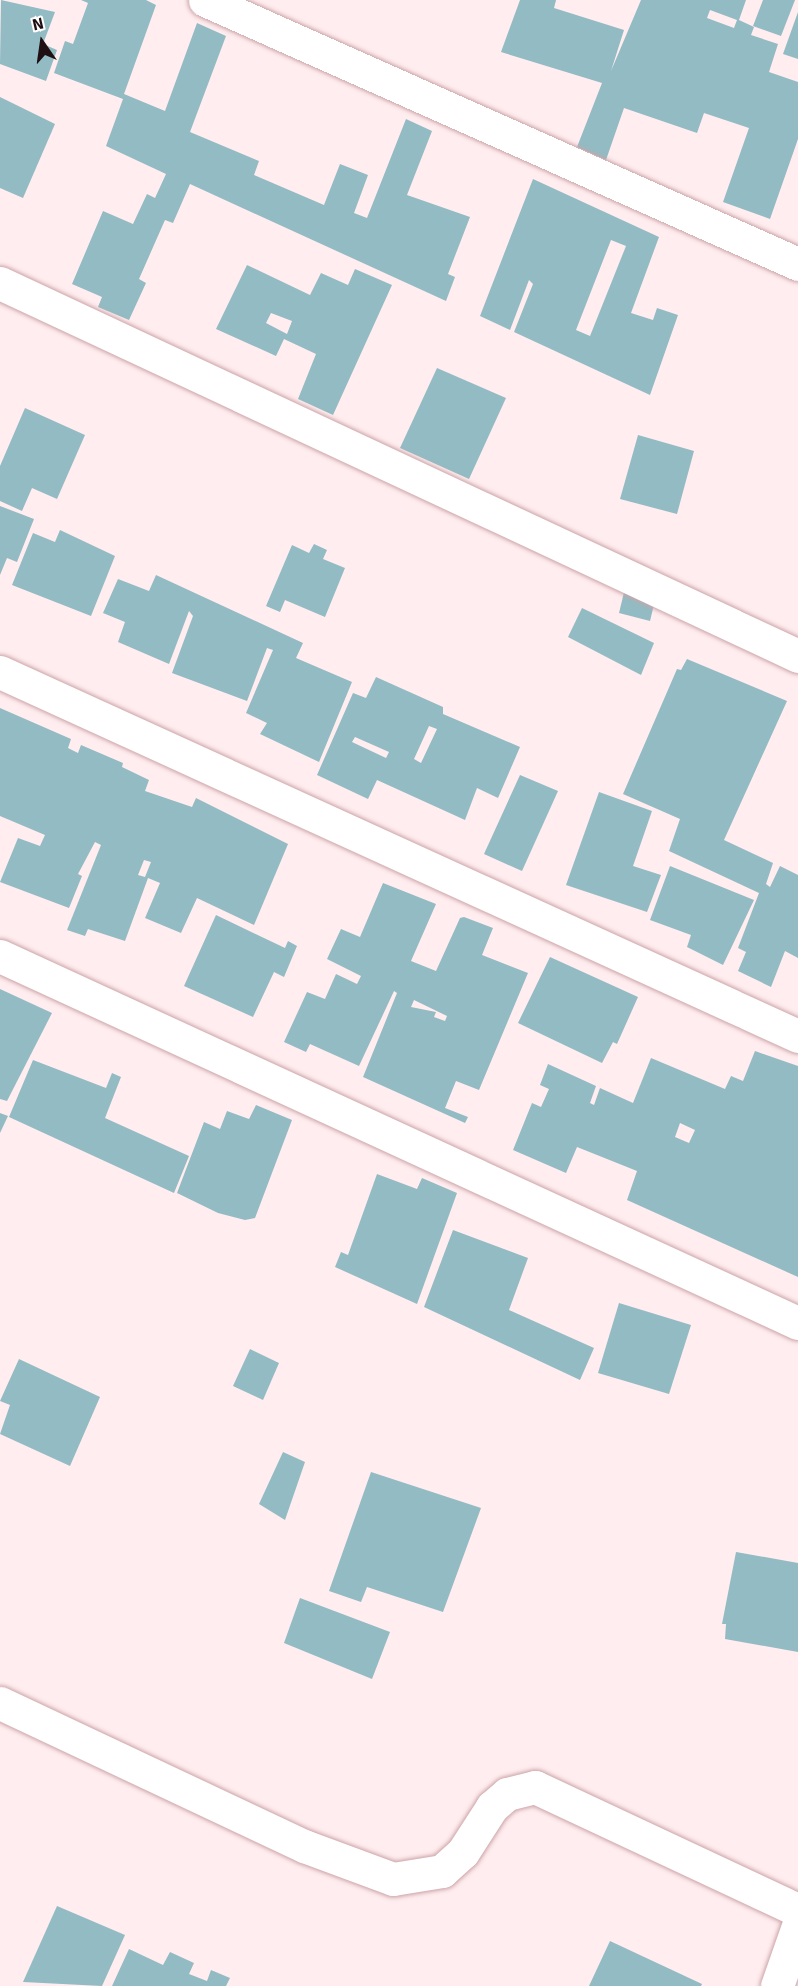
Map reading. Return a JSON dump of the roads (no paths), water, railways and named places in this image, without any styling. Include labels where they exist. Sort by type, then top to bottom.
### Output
[{"type":"street","points":[[205,0],[798,264]]},
{"type":"street","points":[[0,283],[798,656]]},
{"type":"street","points":[[0,672],[798,1036]]},
{"type":"street","points":[[0,956],[798,1323]]},
{"type":"street","points":[[0,1702],[303,1846],[393,1880],[442,1871],[463,1852],[492,1807],[507,1794],[535,1786],[798,1910]]},
{"type":"street","points":[[777,1986],[798,1926]]}]
